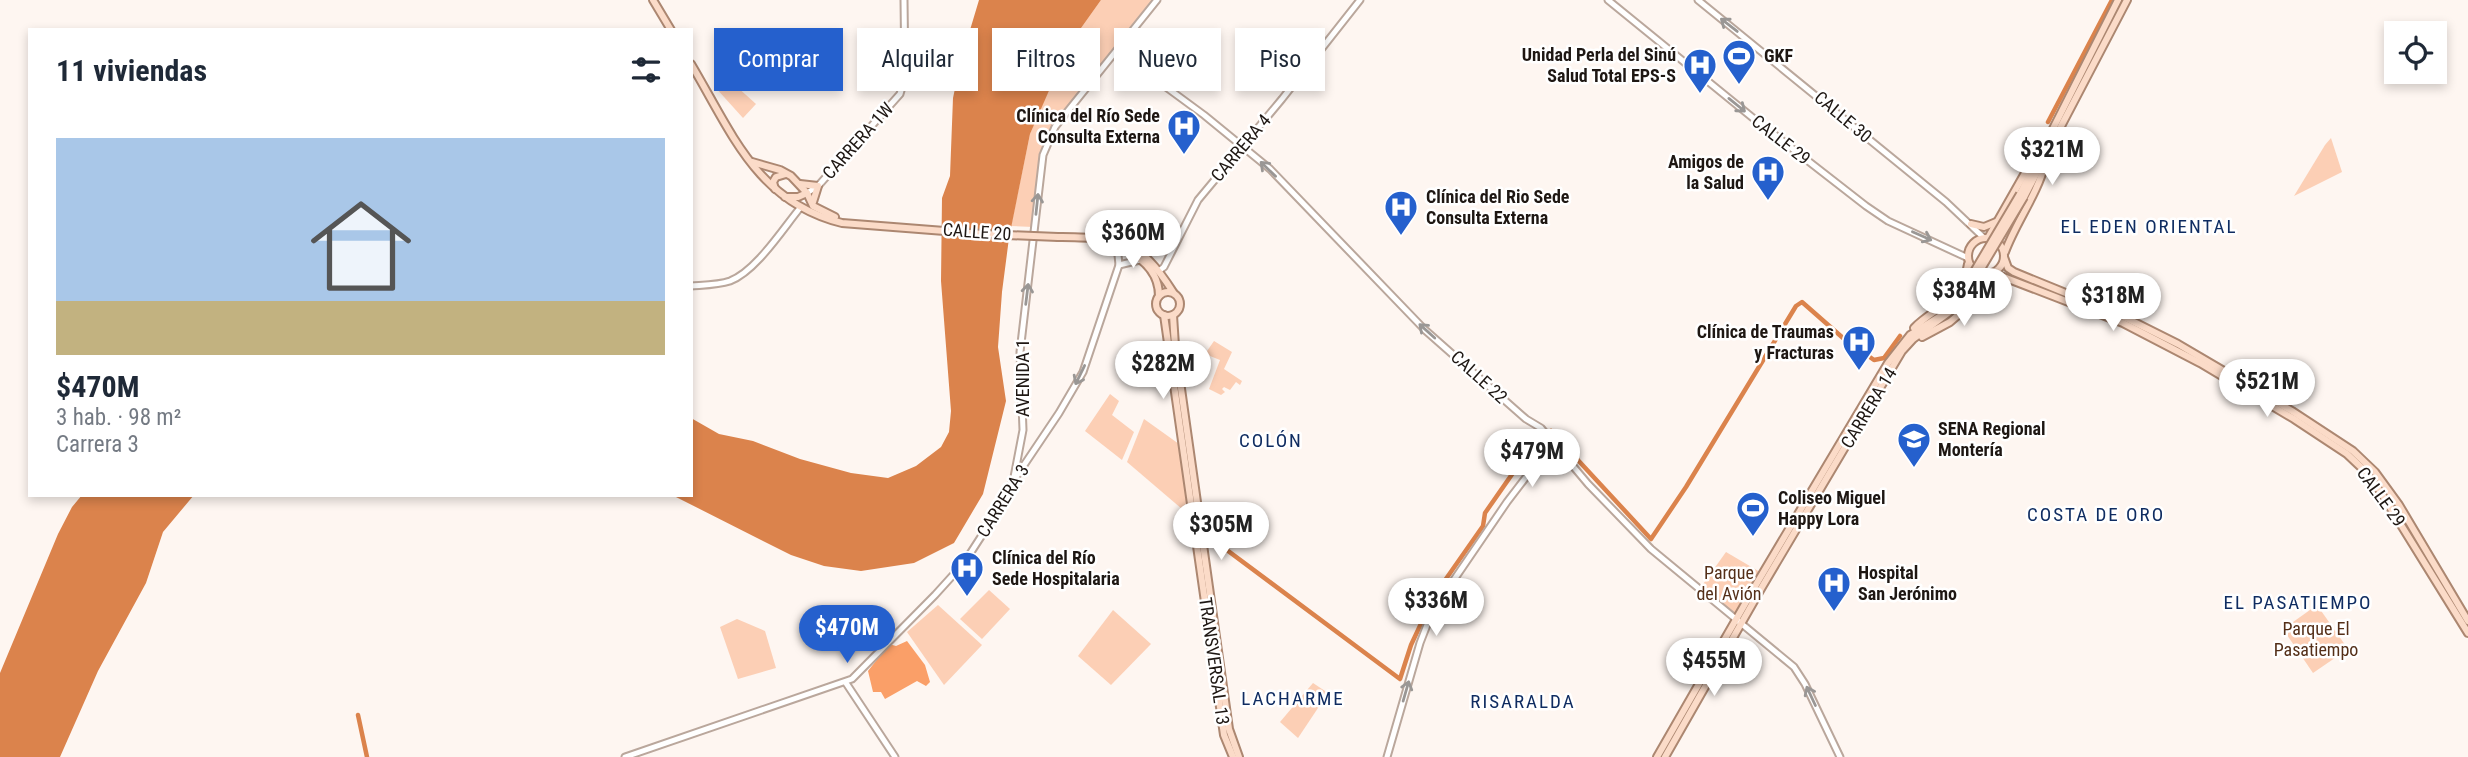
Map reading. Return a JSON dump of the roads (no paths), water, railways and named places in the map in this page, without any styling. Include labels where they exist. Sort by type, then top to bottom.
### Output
[{"type":"main road","points":[[653,0],[670,28]]},
{"type":"main road","name":"CARRERA 14","points":[[2022,195],[2042,146],[2118,0]]},
{"type":"main road","name":"CARRERA 14","points":[[1657,757],[1907,345],[1958,303],[2046,157],[2127,0]]},
{"type":"main road","name":"CALLE 20","points":[[693,67],[766,182],[800,208],[842,223],[983,234],[1089,237]]},
{"type":"main road","points":[[1910,334],[1916,325],[1951,301],[1966,275],[1972,244],[1986,238],[2042,146]]},
{"type":"main road","points":[[1907,345],[1943,326],[1964,310],[1990,274],[2001,267],[2014,230],[2041,179],[2046,157]]},
{"type":"main road","points":[[752,162],[787,174],[799,183],[813,205]]},
{"type":"main road","points":[[776,190],[774,179],[781,174],[787,174]]},
{"type":"main road","points":[[799,183],[818,186],[813,195],[813,205]]},
{"type":"main road","points":[[784,197],[793,198],[807,193]]},
{"type":"main road","name":"CALLE 20","points":[[813,205],[836,218],[864,224]]},
{"type":"main road","points":[[1971,224],[1984,227],[1998,221]]},
{"type":"main road","points":[[1089,237],[1111,239],[1140,251],[1160,270],[1173,292],[1179,296],[1179,310],[1173,315],[1164,315],[1156,307],[1159,296],[1157,279],[1132,252],[1089,237]]},
{"type":"main road","points":[[1986,238],[1997,242],[2004,256]]},
{"type":"main road","name":"CALLE 29","points":[[2004,256],[2008,268],[2014,272],[2122,316],[2178,344],[2292,411],[2353,451],[2375,472],[2399,505],[2468,621]]},
{"type":"main road","points":[[1968,260],[1974,270],[1990,274]]},
{"type":"main road","name":"CALLE 29","points":[[1990,274],[2078,305],[2144,333],[2255,396],[2347,454],[2370,476],[2468,633]]},
{"type":"main road","points":[[1159,296],[1165,292],[1173,292]]},
{"type":"main road","name":"CARRERA 14","points":[[1665,757],[1738,623],[1888,363],[1910,334],[1958,303]]},
{"type":"main road","name":"TRANSVERSAL 13","points":[[1164,315],[1224,735],[1233,757]]},
{"type":"main road","points":[[1173,315],[1229,729],[1239,757]]},
{"type":"street","name":"CARRERA 1W","points":[[807,193],[818,186],[902,91],[905,77],[904,0]]},
{"type":"street","name":"AVENIDA 1","points":[[1135,28],[1157,0]]},
{"type":"street","name":"CARRERA 4","points":[[1160,270],[1198,200],[1360,0]]},
{"type":"street","name":"CALLE 29","points":[[1608,0],[1702,78],[1866,206],[1888,221],[1968,260]]},
{"type":"street","name":"CALLE 30","points":[[1698,0],[1788,71],[1986,238]]},
{"type":"street","name":"AVENIDA 1","points":[[1012,483],[1020,449],[1023,417],[1020,352],[1040,175],[1047,144],[1053,130],[1114,55]]},
{"type":"street","name":"CALLE 22","points":[[1170,91],[1270,169],[1425,330],[1526,419],[1541,428],[1651,550],[1799,674],[1840,757]]},
{"type":"street","points":[[693,286],[724,283],[742,275],[800,208]]},
{"type":"street","points":[[1111,244],[1118,255],[1119,265],[1128,261],[1143,261]]},
{"type":"street","name":"CARRERA 3","points":[[625,757],[846,683],[935,595],[964,563],[1083,372],[1119,265]]},
{"type":"street","points":[[1387,757],[1420,643],[1433,612],[1507,502],[1552,443]]},
{"type":"street","points":[[1020,449],[1025,455],[1032,453]]},
{"type":"street","points":[[846,683],[895,757]]},
{"type":"waterway","points":[[2048,122],[2112,0]]},
{"type":"waterway","points":[[1551,431],[1651,539],[1686,487],[1796,306],[1802,302],[1843,338],[1874,360],[1884,358],[1900,336]]},
{"type":"waterway","points":[[1208,536],[1400,679],[1411,645],[1434,596],[1483,526],[1485,513],[1538,437]]},
{"type":"waterway","points":[[358,715],[367,757]]},
{"type":"place","name":"GKF","points":[[1739,86]]},
{"type":"place","name":"Unidad Perla del Sinú Salud Total EPS-S","points":[[1700,95]]},
{"type":"place","name":"Clínica del Río Sede Consulta Externa","points":[[1184,156]]},
{"type":"place","name":"Amigos de la Salud","points":[[1768,202]]},
{"type":"place","name":"Clínica del Rio Sede Consulta Externa","points":[[1401,237]]},
{"type":"place","name":"Clínica de Traumas y Fracturas","points":[[1859,372]]},
{"type":"place","name":"SENA Regional Montería","points":[[1914,469]]},
{"type":"place","name":"Coliseo Miguel Happy Lora","points":[[1753,538]]},
{"type":"place","name":"Clínica del Río Sede Hospitalaria","points":[[967,598]]},
{"type":"place","name":"Hospital San Jerónimo","points":[[1834,613]]},
{"type":"district","name":"EL EDEN ORIENTAL","points":[[2149,226]]},
{"type":"district","name":"COLÓN","points":[[1271,440]]},
{"type":"district","name":"COSTA DE ORO","points":[[2096,514]]},
{"type":"district","name":"EL PASATIEMPO","points":[[2298,602]]},
{"type":"district","name":"LACHARME","points":[[1293,698]]},
{"type":"district","name":"RISARALDA","points":[[1523,701]]},
{"type":"park label","name":"Parque del Avión","points":[[1729,583]]},
{"type":"park label","name":"Parque El Pasatiempo","points":[[2316,639]]}]
